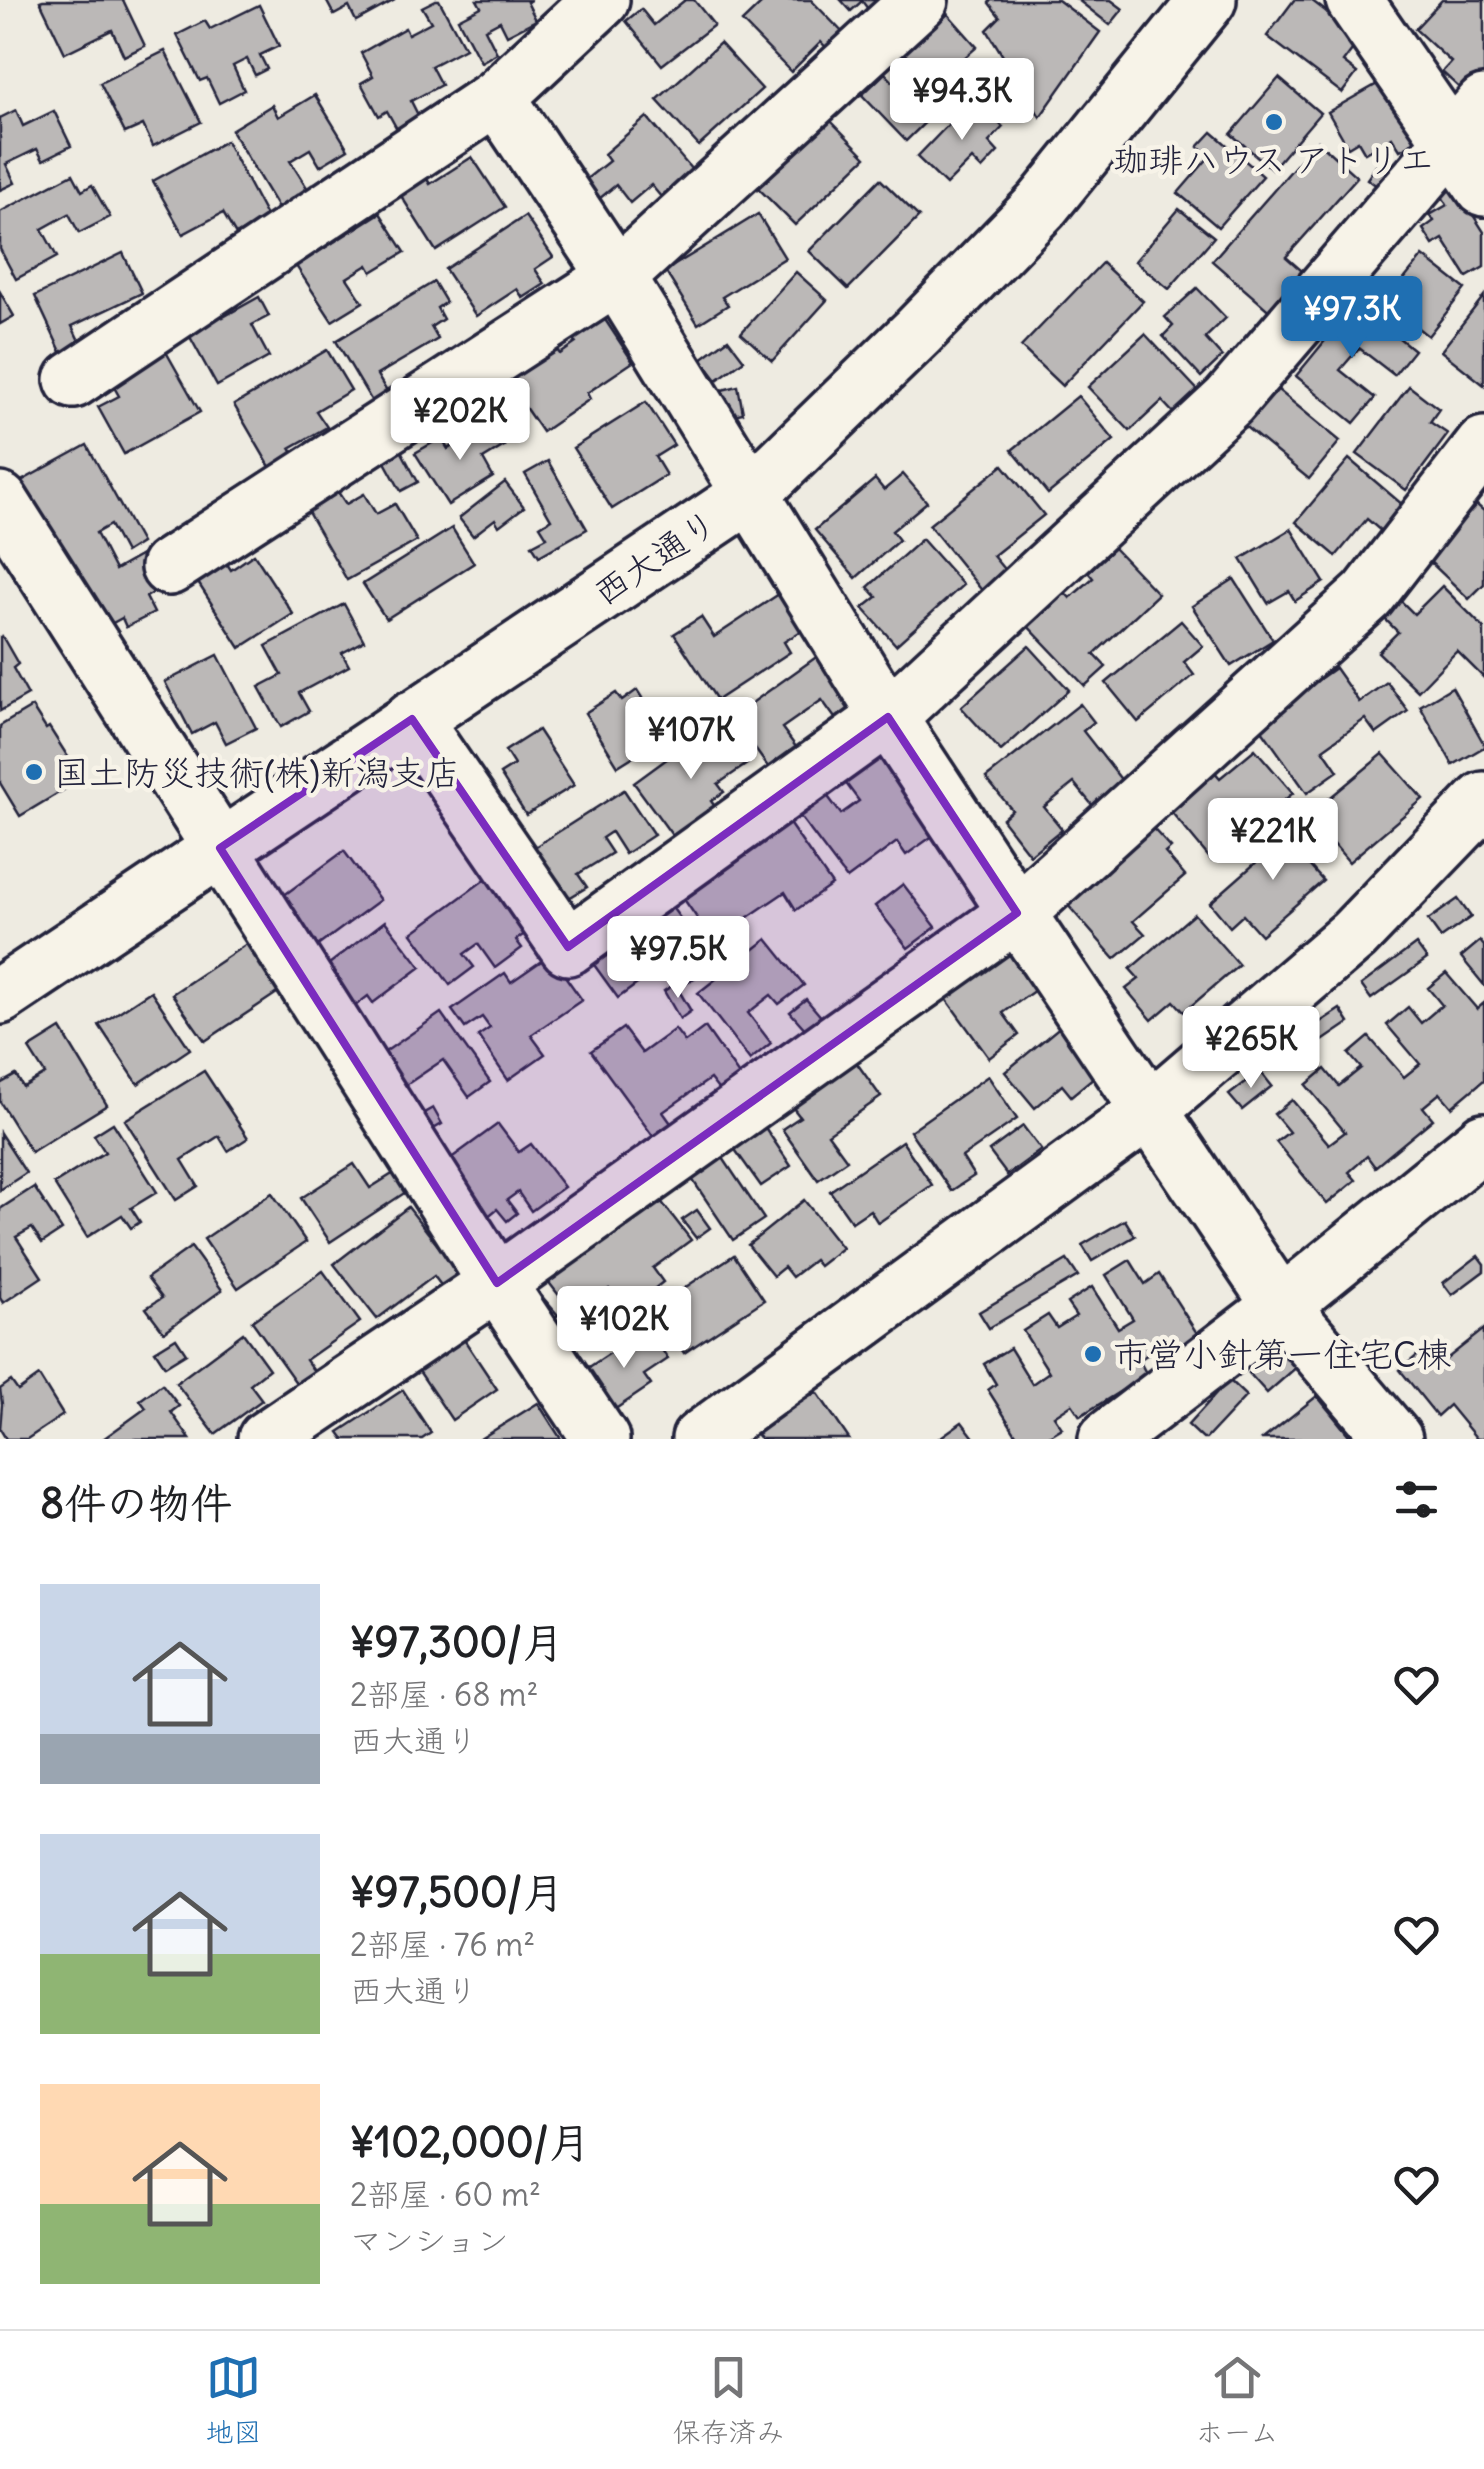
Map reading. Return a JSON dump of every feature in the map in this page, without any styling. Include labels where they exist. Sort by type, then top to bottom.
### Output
[{"type":"street","points":[[74,380],[497,97],[601,0]]},
{"type":"street","points":[[169,567],[617,277],[920,0]]},
{"type":"street","name":"西大通り","points":[[0,996],[752,493],[1042,206],[1208,0]]},
{"type":"street","points":[[1354,0],[1468,122],[1484,188]]},
{"type":"street","points":[[497,97],[617,277],[888,717],[1149,1111],[1281,1306],[1394,1439]]},
{"type":"street","points":[[412,719],[568,947],[888,717],[1229,401],[1468,122]]},
{"type":"street","points":[[266,1439],[496,1283],[1017,913],[1368,595],[1484,445]]},
{"type":"street","points":[[0,501],[496,1283],[601,1439]]},
{"type":"street","points":[[700,1439],[1149,1111],[1354,935],[1484,800]]},
{"type":"street","points":[[1106,1439],[1281,1306],[1484,1141]]},
{"type":"highlighted area","points":[[888,717],[1017,913],[497,1283],[220,848],[412,719],[568,947]]},
{"type":"building","points":[[123,0],[145,46],[124,56],[112,30],[65,53],[40,1]]},
{"type":"building","points":[[326,0],[395,0],[356,21],[349,7],[334,15]]},
{"type":"building","points":[[436,0],[465,48],[431,66],[441,85],[411,101],[419,117],[397,129],[387,111],[379,116],[361,83],[373,76],[361,53],[405,28],[408,34],[431,22],[422,7]]},
{"type":"building","points":[[477,0],[531,0],[527,2],[536,20],[507,35],[500,21],[485,29],[497,53],[481,62],[458,19],[481,7]]},
{"type":"building","points":[[685,0],[694,0],[714,25],[662,65],[626,21],[641,9],[654,25]]},
{"type":"building","points":[[765,0],[811,0],[847,37],[831,53],[821,42],[791,72],[742,22]]},
{"type":"building","points":[[841,0],[887,0],[871,13],[862,1],[851,11]]},
{"type":"building","points":[[1058,0],[1100,32],[1040,117],[987,30],[1000,17],[989,3]]},
{"type":"building","points":[[1078,0],[1111,0],[1123,9],[1110,25]]},
{"type":"building","points":[[1294,0],[1311,0],[1361,38],[1343,62],[1357,73],[1342,93],[1267,36]]},
{"type":"building","points":[[1442,0],[1484,0],[1484,77],[1467,95],[1442,72],[1451,62],[1415,29]]},
{"type":"building","points":[[259,5],[279,46],[260,55],[267,69],[255,75],[247,59],[233,66],[244,90],[219,103],[207,78],[200,81],[177,35],[205,21],[210,29]]},
{"type":"building","points":[[948,14],[977,47],[933,85],[904,52]]},
{"type":"building","points":[[720,43],[762,89],[699,146],[657,100]]},
{"type":"building","points":[[165,51],[201,122],[153,146],[143,125],[125,133],[100,83]]},
{"type":"building","points":[[996,70],[1008,89],[998,96],[986,77]]},
{"type":"building","points":[[885,73],[898,87],[910,77],[940,108],[906,141],[862,95]]},
{"type":"building","points":[[1279,78],[1320,113],[1272,169],[1231,134]]},
{"type":"building","points":[[1388,78],[1422,138],[1400,150],[1392,137],[1365,153],[1358,141],[1348,147],[1328,112]]},
{"type":"building","points":[[315,95],[348,149],[320,166],[310,149],[290,161],[308,189],[278,208],[231,130],[272,105],[278,117]]},
{"type":"building","points":[[974,98],[1003,127],[989,142],[998,152],[982,169],[972,159],[946,185],[917,157]]},
{"type":"building","points":[[16,110],[23,126],[54,111],[71,146],[43,160],[37,149],[6,164],[15,183],[0,190],[0,118]]},
{"type":"building","points":[[647,117],[698,177],[667,204],[651,185],[630,203],[616,185],[599,199],[584,181],[609,161],[604,154]]},
{"type":"building","points":[[827,117],[866,157],[795,225],[755,185]]},
{"type":"building","points":[[1212,132],[1263,176],[1218,227],[1178,193],[1209,157],[1198,147]]},
{"type":"building","points":[[226,141],[267,218],[236,235],[223,213],[183,234],[153,181]]},
{"type":"building","points":[[1317,141],[1357,177],[1286,257],[1309,277],[1274,315],[1212,261]]},
{"type":"building","points":[[1383,156],[1406,172],[1390,195],[1367,179]]},
{"type":"building","points":[[472,157],[505,207],[436,251],[398,191],[424,174],[430,184]]},
{"type":"building","points":[[73,174],[82,191],[92,185],[110,217],[79,233],[69,214],[42,229],[57,257],[16,279],[0,249],[0,212]]},
{"type":"building","points":[[880,179],[919,217],[848,289],[809,251]]},
{"type":"building","points":[[1454,185],[1484,232],[1484,267],[1467,277],[1443,239],[1433,245],[1423,229],[1434,221],[1430,215],[1447,205],[1440,193]]},
{"type":"building","points":[[1179,209],[1214,237],[1169,289],[1135,261]]},
{"type":"building","points":[[380,213],[405,252],[372,272],[368,265],[347,278],[363,302],[332,321],[296,266]]},
{"type":"building","points":[[758,214],[785,258],[722,297],[728,305],[698,324],[665,271]]},
{"type":"building","points":[[525,216],[553,257],[535,269],[545,284],[523,298],[517,289],[476,316],[445,269]]},
{"type":"building","points":[[123,253],[142,293],[72,326],[82,347],[63,356],[35,296]]},
{"type":"building","points":[[1423,256],[1465,289],[1428,336],[1395,310],[1411,291],[1401,283]]},
{"type":"building","points":[[1102,263],[1143,301],[1062,386],[1021,347]]},
{"type":"building","points":[[796,272],[827,300],[772,361],[741,333]]},
{"type":"building","points":[[434,282],[446,302],[437,308],[443,319],[431,327],[438,339],[377,375],[389,395],[374,405],[336,341]]},
{"type":"building","points":[[1197,288],[1226,318],[1205,338],[1222,357],[1201,377],[1163,336],[1173,326],[1165,317]]},
{"type":"building","points":[[0,292],[14,316],[0,324]]},
{"type":"building","points":[[1484,296],[1484,385],[1441,351]]},
{"type":"building","points":[[259,297],[269,316],[252,325],[269,357],[217,386],[183,324],[216,306],[223,317]]},
{"type":"building","points":[[1356,303],[1414,350],[1394,375],[1359,348],[1340,370],[1375,398],[1354,423],[1296,376]]},
{"type":"building","points":[[596,306],[633,362],[587,393],[590,399],[542,432],[505,378],[554,346],[560,354],[576,343],[565,327]]},
{"type":"building","points":[[1145,334],[1205,398],[1180,420],[1162,401],[1130,431],[1088,387]]},
{"type":"building","points":[[728,339],[744,360],[717,380],[701,359]]},
{"type":"building","points":[[165,350],[200,412],[124,454],[98,407],[119,396],[110,380]]},
{"type":"building","points":[[327,350],[351,390],[316,411],[327,427],[290,448],[296,458],[273,472],[234,405]]},
{"type":"building","points":[[1272,385],[1340,441],[1309,479],[1241,423]]},
{"type":"building","points":[[738,386],[743,413],[727,416],[722,390]]},
{"type":"building","points":[[1409,386],[1439,409],[1430,422],[1448,434],[1406,490],[1357,454]]},
{"type":"building","points":[[1078,396],[1114,440],[1048,494],[1012,450]]},
{"type":"building","points":[[646,402],[674,445],[655,457],[666,475],[612,509],[573,448]]},
{"type":"building","points":[[490,423],[504,446],[483,459],[493,477],[448,505],[415,453],[441,438],[448,449]]},
{"type":"building","points":[[397,443],[418,482],[401,491],[380,453]]},
{"type":"building","points":[[87,445],[141,543],[125,553],[110,525],[96,533],[115,570],[147,552],[166,586],[146,597],[154,613],[126,627],[122,618],[85,638],[5,490]]},
{"type":"building","points":[[1349,459],[1404,506],[1382,532],[1367,519],[1336,556],[1296,522]]},
{"type":"building","points":[[548,461],[587,529],[539,556],[532,545],[547,537],[540,526],[551,519],[525,474]]},
{"type":"building","points":[[1003,465],[1044,515],[993,556],[1008,574],[984,593],[929,525]]},
{"type":"building","points":[[903,474],[927,502],[892,531],[899,540],[856,578],[815,530],[875,479],[884,490]]},
{"type":"building","points":[[505,482],[524,507],[499,526],[495,519],[473,536],[459,518]]},
{"type":"building","points":[[336,489],[346,504],[364,494],[376,514],[395,504],[417,541],[347,580],[305,507]]},
{"type":"building","points":[[1477,505],[1484,511],[1484,584],[1469,599],[1426,558]]},
{"type":"building","points":[[452,528],[474,563],[386,619],[363,584]]},
{"type":"building","points":[[1291,529],[1324,582],[1295,601],[1289,591],[1268,603],[1241,559]]},
{"type":"building","points":[[922,539],[963,585],[896,645],[863,608],[877,597],[868,587]]},
{"type":"building","points":[[1114,548],[1158,594],[1094,654],[1106,667],[1085,686],[1024,622],[1061,588],[1070,598],[1093,578],[1088,572]]},
{"type":"building","points":[[254,554],[293,614],[240,648],[195,578],[224,559],[231,570]]},
{"type":"building","points":[[1234,579],[1273,640],[1231,666],[1192,606]]},
{"type":"building","points":[[1442,586],[1484,628],[1484,678],[1457,651],[1418,691],[1378,652],[1398,632],[1378,612],[1395,595],[1414,614]]},
{"type":"building","points":[[785,590],[809,626],[784,642],[790,652],[717,700],[674,634],[701,617],[714,637]]},
{"type":"building","points":[[344,604],[364,641],[342,653],[349,666],[299,693],[309,711],[281,727],[259,687],[282,675],[266,646]]},
{"type":"building","points":[[1181,621],[1203,646],[1184,662],[1194,675],[1138,722],[1106,683]]},
{"type":"building","points":[[0,637],[18,664],[13,668],[28,695],[0,711]]},
{"type":"building","points":[[1029,646],[1069,690],[1001,751],[961,707]]},
{"type":"building","points":[[822,653],[859,704],[837,721],[822,700],[782,728],[799,751],[771,771],[732,717]]},
{"type":"building","points":[[218,655],[256,728],[226,743],[215,722],[192,734],[165,682]]},
{"type":"building","points":[[1335,668],[1359,702],[1387,682],[1408,711],[1376,734],[1365,719],[1323,749],[1338,771],[1307,793],[1257,723]]},
{"type":"building","points":[[1452,687],[1484,744],[1453,765],[1420,706]]},
{"type":"building","points":[[637,690],[651,712],[659,707],[674,731],[618,766],[585,713],[616,693],[622,701]]},
{"type":"building","points":[[1080,704],[1094,722],[1083,731],[1123,782],[1093,806],[1074,783],[1044,807],[1062,829],[1030,855],[1002,819],[1012,810],[986,778]]},
{"type":"building","name":"国土防災技術(株)新潟支店","points":[[32,707],[68,757],[62,761],[75,783],[20,816],[0,783],[0,726]]},
{"type":"building","points":[[716,723],[747,764],[718,784],[724,792],[711,801],[719,812],[677,842],[634,783]]},
{"type":"building","points":[[538,730],[574,785],[526,815],[500,774],[514,765],[505,751]]},
{"type":"building","points":[[881,749],[941,830],[906,855],[897,842],[847,879],[795,810],[823,790],[841,814],[859,801],[842,778]]},
{"type":"building","points":[[1255,749],[1293,793],[1212,861],[1168,808],[1213,770],[1220,778]]},
{"type":"building","points":[[1383,754],[1423,799],[1349,862],[1309,815]]},
{"type":"building","points":[[624,790],[654,835],[625,854],[611,832],[602,838],[612,853],[578,874],[587,887],[567,899],[533,848]]},
{"type":"building","points":[[786,819],[832,885],[796,910],[785,892],[729,930],[741,946],[724,957],[679,892]]},
{"type":"building","points":[[1147,822],[1171,848],[1165,853],[1185,876],[1133,921],[1145,934],[1115,959],[1061,897]]},
{"type":"building","points":[[1300,824],[1324,851],[1309,865],[1323,881],[1261,935],[1243,915],[1230,927],[1210,903]]},
{"type":"building","points":[[344,851],[380,900],[308,953],[272,904]]},
{"type":"building","points":[[495,872],[529,931],[516,940],[522,948],[495,968],[478,944],[464,954],[474,967],[450,985],[412,933]]},
{"type":"building","points":[[903,884],[936,927],[908,948],[875,906]]},
{"type":"building","points":[[1458,899],[1471,917],[1441,938],[1428,920]]},
{"type":"building","points":[[671,906],[714,964],[687,983],[670,960],[618,998],[592,962]]},
{"type":"building","points":[[1194,914],[1239,965],[1184,1012],[1174,1001],[1152,1020],[1126,989],[1139,979],[1130,969]]},
{"type":"building","points":[[385,921],[421,967],[373,1003],[368,996],[346,1013],[316,974]]},
{"type":"building","points":[[1012,936],[1045,983],[1003,1013],[1019,1035],[989,1058],[939,989]]},
{"type":"building","points":[[767,939],[804,985],[779,1004],[771,995],[748,1013],[771,1043],[750,1060],[698,993]]},
{"type":"building","points":[[1480,941],[1484,946],[1484,985],[1461,957]]},
{"type":"building","points":[[248,943],[280,991],[205,1041],[172,994]]},
{"type":"building","points":[[1416,944],[1427,959],[1371,999],[1361,985]]},
{"type":"building","points":[[550,955],[582,1000],[531,1035],[545,1054],[508,1080],[478,1036],[490,1028],[482,1017],[465,1028],[452,1010],[505,973],[511,982]]},
{"type":"building","points":[[1446,973],[1477,1009],[1484,1003],[1484,1080],[1452,1107],[1440,1093],[1423,1107],[1433,1119],[1375,1167],[1367,1156],[1349,1172],[1356,1180],[1327,1204],[1276,1142],[1289,1132],[1274,1114],[1292,1100],[1329,1144],[1345,1132],[1306,1085],[1325,1069],[1339,1086],[1361,1068],[1349,1054],[1369,1037],[1404,1077],[1420,1064],[1387,1025],[1408,1007],[1421,1023],[1442,1005],[1428,988]]},
{"type":"building","points":[[675,984],[691,1011],[680,1019],[664,991]]},
{"type":"building","points":[[151,991],[190,1049],[138,1084],[99,1025]]},
{"type":"building","points":[[806,999],[823,1019],[807,1031],[790,1012]]},
{"type":"building","points":[[1340,1009],[1349,1023],[1290,1063],[1281,1048]]},
{"type":"building","points":[[441,1013],[490,1082],[469,1097],[443,1060],[394,1093],[372,1061]]},
{"type":"building","points":[[1062,1025],[1100,1072],[1071,1096],[1062,1085],[1035,1108],[1005,1072]]},
{"type":"building","points":[[705,1027],[741,1078],[721,1093],[710,1079],[663,1112],[673,1126],[655,1139],[591,1051],[623,1028],[642,1053],[675,1029],[685,1042]]},
{"type":"building","points":[[61,1029],[107,1105],[31,1152],[0,1102],[0,1084],[16,1075],[23,1087],[45,1074],[29,1049]]},
{"type":"building","points":[[851,1055],[881,1097],[828,1134],[847,1160],[818,1180],[782,1129],[800,1117],[787,1100]]},
{"type":"building","points":[[204,1071],[248,1138],[228,1151],[219,1136],[182,1160],[198,1186],[176,1200],[125,1120]]},
{"type":"building","points":[[1260,1071],[1272,1086],[1242,1110],[1229,1095]]},
{"type":"building","points":[[988,1076],[1017,1119],[962,1157],[974,1176],[951,1191],[910,1131]]},
{"type":"building","points":[[433,1108],[442,1124],[423,1135],[413,1119]]},
{"type":"building","points":[[113,1123],[157,1192],[131,1208],[140,1222],[131,1228],[122,1215],[87,1237],[54,1184],[105,1152],[94,1135]]},
{"type":"building","points":[[762,1123],[791,1166],[761,1186],[731,1144]]},
{"type":"building","points":[[498,1124],[519,1152],[531,1144],[564,1187],[531,1211],[518,1192],[507,1200],[517,1213],[507,1221],[497,1209],[481,1222],[439,1167]]},
{"type":"building","points":[[1023,1126],[1041,1150],[1007,1175],[989,1151]]},
{"type":"building","points":[[0,1133],[26,1173],[0,1190]]},
{"type":"building","points":[[902,1141],[932,1185],[878,1223],[870,1210],[852,1222],[830,1191]]},
{"type":"building","points":[[719,1152],[764,1219],[733,1240],[688,1173]]},
{"type":"building","points":[[354,1164],[370,1188],[394,1173],[406,1192],[330,1242],[301,1198]]},
{"type":"building","points":[[34,1187],[62,1230],[42,1243],[32,1228],[16,1237],[42,1277],[3,1303],[0,1209]]},
{"type":"building","points":[[272,1193],[306,1242],[238,1288],[204,1239]]},
{"type":"building","points":[[657,1196],[691,1240],[653,1268],[663,1282],[626,1311],[609,1289],[575,1316],[547,1280]]},
{"type":"building","points":[[804,1200],[842,1248],[819,1266],[814,1260],[792,1277],[784,1267],[773,1276],[748,1245]]},
{"type":"building","points":[[408,1207],[464,1279],[446,1292],[434,1276],[377,1319],[334,1264]]},
{"type":"building","points":[[697,1210],[710,1228],[696,1238],[682,1220]]},
{"type":"building","points":[[1125,1220],[1135,1236],[1092,1261],[1082,1245]]},
{"type":"building","points":[[191,1247],[222,1290],[164,1332],[146,1308],[162,1298],[147,1278]]},
{"type":"building","points":[[734,1255],[764,1300],[684,1353],[654,1308]]},
{"type":"building","points":[[1478,1256],[1484,1271],[1452,1295],[1443,1283]]},
{"type":"building","points":[[1067,1260],[1078,1276],[989,1328],[979,1312]]},
{"type":"building","name":"市営小針第一住宅C棟","points":[[1130,1260],[1145,1284],[1159,1274],[1202,1341],[1170,1360],[1161,1346],[1139,1360],[1147,1375],[1080,1416],[1072,1404],[1054,1416],[1062,1428],[1044,1439],[1019,1439],[988,1390],[996,1384],[984,1364],[1010,1348],[1032,1384],[1049,1372],[1023,1331],[1048,1315],[1057,1328],[1076,1316],[1067,1303],[1092,1287],[1118,1328],[1133,1319],[1106,1275]]},
{"type":"building","points":[[323,1271],[360,1322],[306,1360],[321,1381],[304,1394],[252,1321]]},
{"type":"building","points":[[533,1286],[558,1315],[547,1324]]},
{"type":"building","points":[[648,1328],[668,1359],[644,1375],[651,1385],[608,1414],[580,1373]]},
{"type":"building","points":[[1484,1329],[1484,1439],[1477,1439],[1449,1405],[1437,1416],[1400,1370],[1426,1348],[1439,1365]]},
{"type":"building","points":[[459,1332],[497,1389],[452,1420],[419,1371],[445,1353],[439,1344]]},
{"type":"building","points":[[243,1333],[269,1369],[250,1384],[262,1400],[215,1434],[176,1383]]},
{"type":"building","points":[[176,1338],[186,1353],[165,1366],[155,1351]]},
{"type":"building","points":[[1283,1344],[1300,1364],[1267,1393],[1249,1373]]},
{"type":"building","points":[[39,1376],[63,1415],[27,1439],[6,1439],[0,1429],[0,1389],[11,1381],[18,1391]]},
{"type":"building","points":[[1229,1380],[1246,1396],[1203,1439],[1188,1425]]},
{"type":"building","points":[[162,1384],[179,1406],[171,1412],[190,1439],[103,1439],[146,1408],[140,1400]]},
{"type":"building","points":[[403,1390],[431,1433],[422,1439],[344,1439],[339,1432]]},
{"type":"building","points":[[817,1392],[849,1439],[760,1439],[755,1432]]},
{"type":"building","points":[[1317,1396],[1352,1439],[1263,1439]]},
{"type":"building","points":[[538,1403],[561,1439],[480,1439]]},
{"type":"building","points":[[962,1422],[975,1439],[938,1439]]},
{"type":"place","name":"珈琲ハウス アトリエ","points":[[1274,122]]},
{"type":"place","name":"国土防災技術(株)新潟支店","points":[[34,772]]},
{"type":"place","name":"市営小針第一住宅C棟","points":[[1093,1354]]}]
